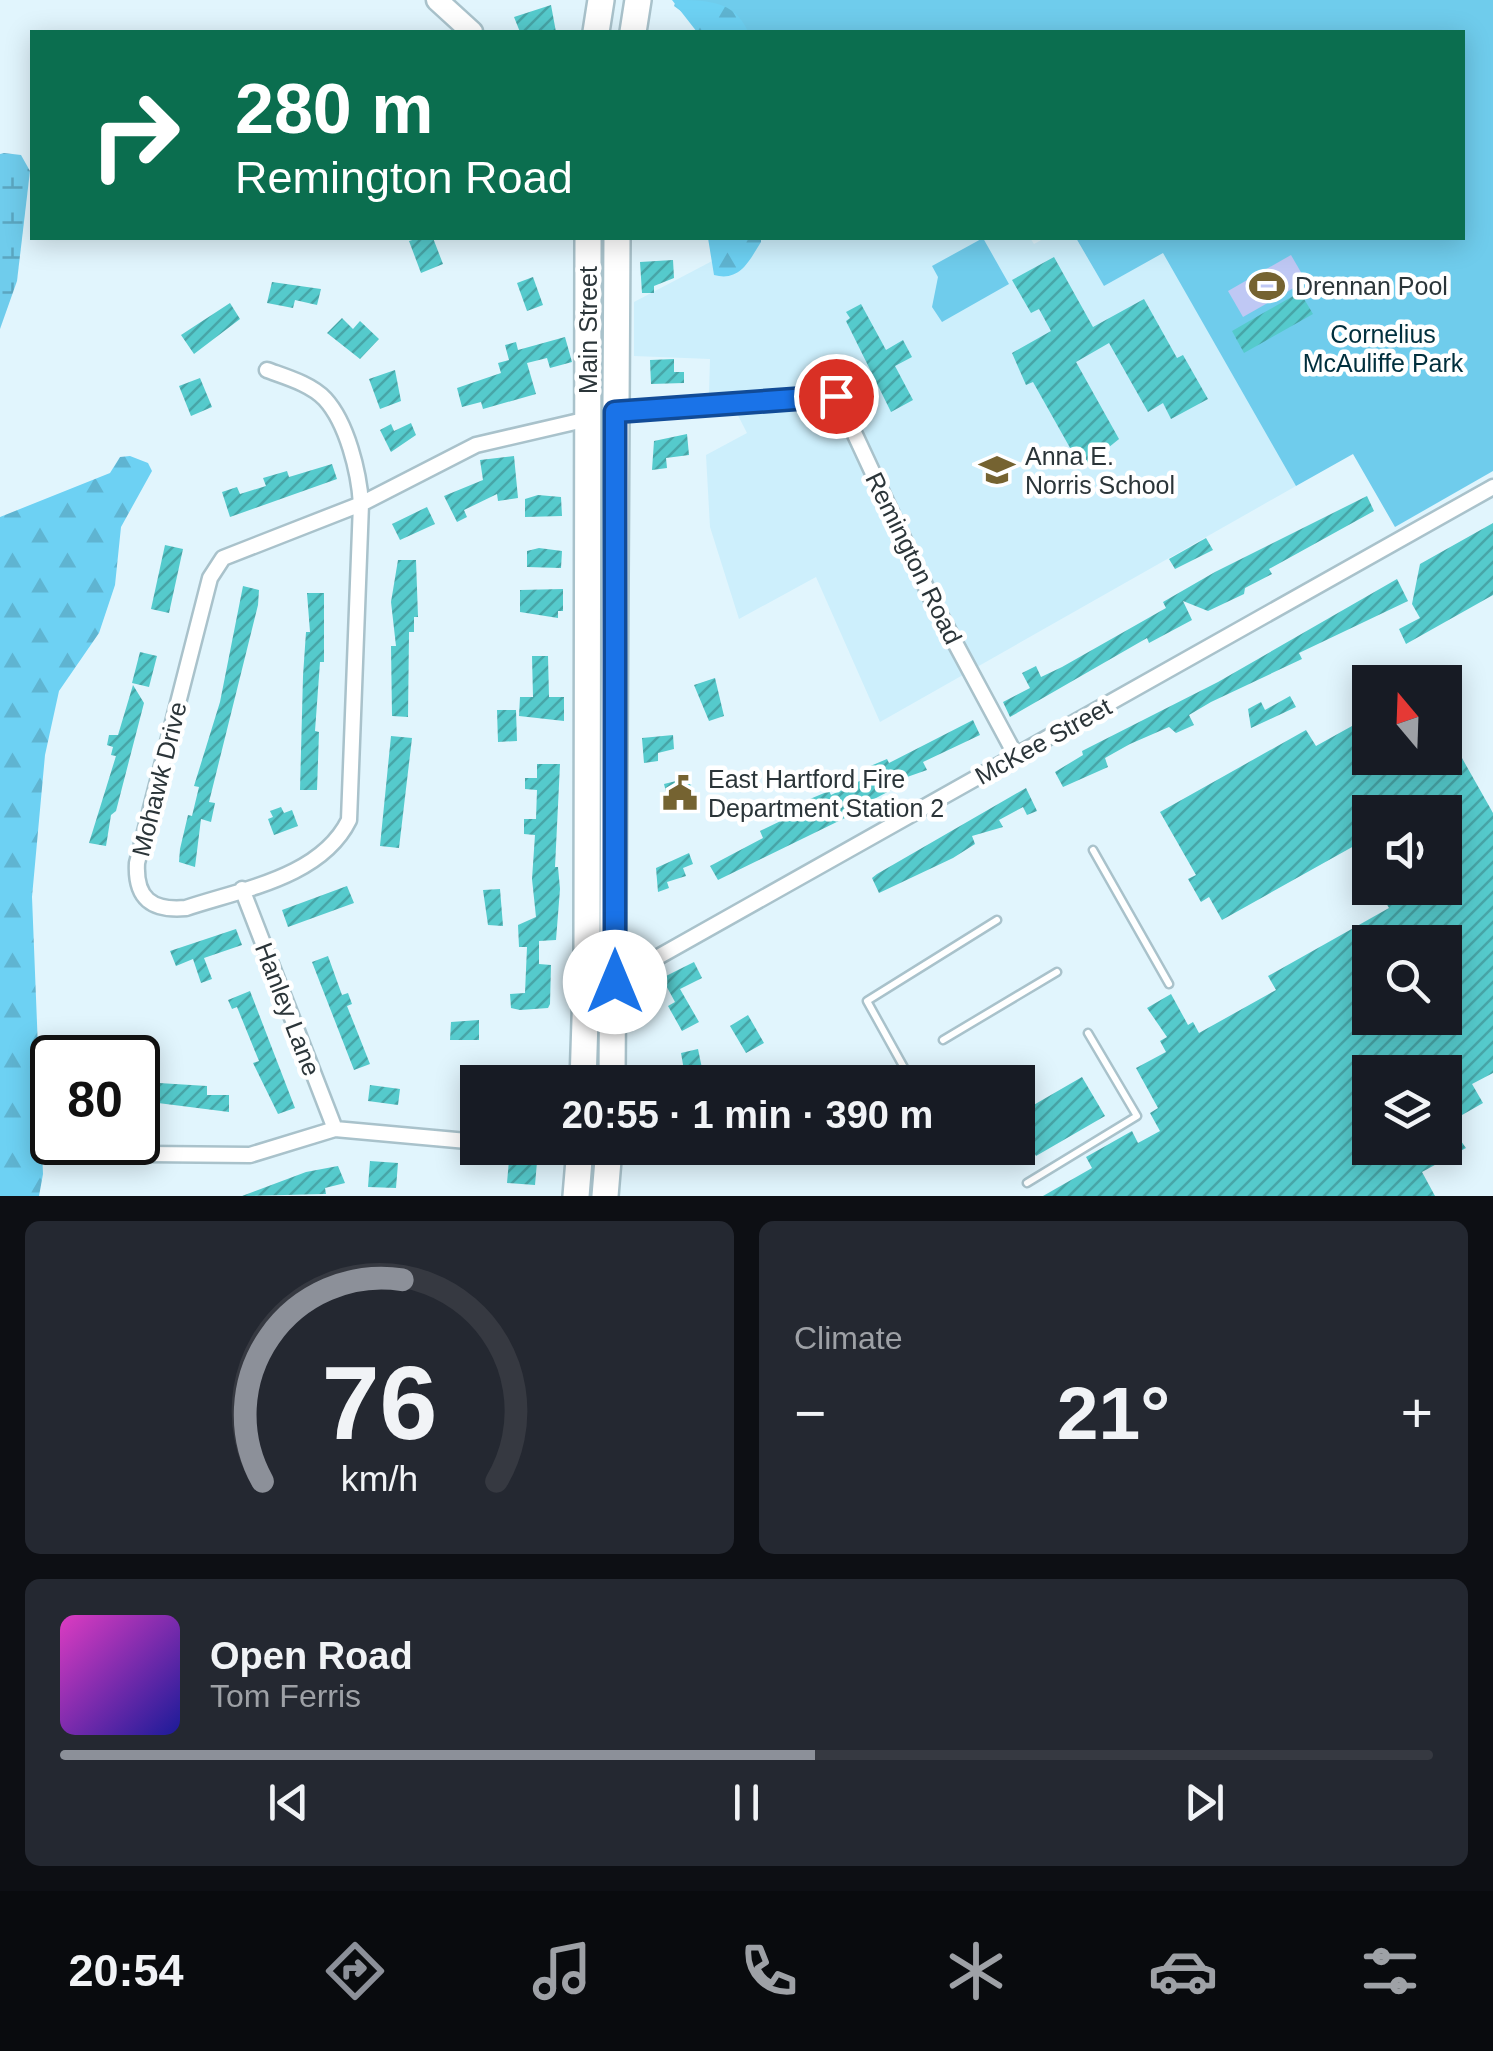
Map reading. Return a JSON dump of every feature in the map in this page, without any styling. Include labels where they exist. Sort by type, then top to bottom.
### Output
[{"type":"highway","points":[[596,30],[601,0]]},
{"type":"highway","points":[[633,30],[638,0]]},
{"type":"highway","name":"Main Street","points":[[584,1065],[588,814],[588,240]]},
{"type":"highway","name":"Main Street","points":[[612,1065],[617,240]]},
{"type":"highway","points":[[588,814],[615,814]]},
{"type":"highway","points":[[576,1196],[579,1165]]},
{"type":"highway","points":[[606,1196],[607,1165]]},
{"type":"street","points":[[437,0],[470,30]]},
{"type":"street","points":[[268,370],[324,397],[352,458],[362,504]]},
{"type":"street","name":"Remington Road","points":[[615,412],[836,396],[931,598],[1016,756]]},
{"type":"street","name":"Mohawk Drive","points":[[362,504],[350,820],[338,843],[319,860],[242,889],[167,910],[146,902],[136,886],[137,863],[210,578],[223,558],[362,504],[476,445],[588,419]]},
{"type":"street","name":"McKee Street","points":[[587,973],[615,973],[642,966],[1493,488]]},
{"type":"street","name":"Hanley Lane","points":[[242,889],[334,1129]]},
{"type":"street","points":[[160,1155],[210,1158],[250,1154],[334,1129],[460,1140]]},
{"type":"lane","points":[[1093,850],[1169,984]]},
{"type":"lane","points":[[903,1065],[867,1001],[996,920]]},
{"type":"lane","points":[[943,1040],[1057,972]]},
{"type":"lane","points":[[1027,1183],[1137,1116],[1088,1033]]},
{"type":"shaded area","name":"Anna E. Norris School","points":[[752,240],[1031,240],[1034,244],[1041,240],[1077,240],[1104,286],[1163,252],[1296,486],[880,722],[816,577],[739,619],[710,527],[706,455],[747,433],[726,392],[709,393],[710,359],[634,356],[634,302]]},
{"type":"shaded area","points":[[1291,255],[1306,281],[1243,317],[1228,291]]},
{"type":"green space","points":[[672,0],[718,4],[735,14],[747,30],[695,30]]},
{"type":"green space","name":"Cornelius McAuliffe Park","points":[[676,0],[1493,0],[1493,471],[1395,527],[1353,454],[1296,486],[1163,253],[1104,286],[1077,240],[1465,240],[1465,30],[706,30],[674,6]]},
{"type":"green space","points":[[0,154],[21,155],[30,171],[17,281],[0,329]]},
{"type":"green space","points":[[708,240],[761,240],[737,273],[714,275]]},
{"type":"green space","points":[[984,240],[1009,284],[942,322],[932,307],[938,277],[932,266]]},
{"type":"green space","points":[[130,456],[148,463],[152,471],[121,527],[115,585],[99,633],[59,691],[45,755],[32,897],[37,1035],[30,1035],[30,1165],[43,1165],[43,1174],[39,1196],[0,1196],[0,517],[110,473],[120,457]]},
{"type":"building","points":[[551,5],[556,30],[519,30],[514,17]]},
{"type":"building","points":[[434,240],[443,264],[421,273],[409,241]]},
{"type":"building","points":[[1054,257],[1093,327],[1144,299],[1177,358],[1183,355],[1208,399],[1171,419],[1163,403],[1148,412],[1109,343],[1076,362],[1119,439],[1087,465],[1084,459],[1078,462],[1033,382],[1026,385],[1012,353],[1051,331],[1039,309],[1031,313],[1012,280]]},
{"type":"building","points":[[673,260],[674,278],[654,286],[654,293],[642,293],[640,262]]},
{"type":"building","points":[[533,277],[543,305],[527,311],[517,283]]},
{"type":"building","points":[[272,282],[321,289],[317,305],[295,300],[293,308],[267,303]]},
{"type":"building","points":[[1300,292],[1313,314],[1244,353],[1232,331]]},
{"type":"building","points":[[230,303],[240,319],[194,354],[181,335]]},
{"type":"building","points":[[861,304],[886,350],[903,340],[912,357],[895,366],[913,400],[891,412],[846,321],[850,318],[846,312]]},
{"type":"building","points":[[342,318],[353,329],[360,321],[379,339],[360,359],[327,333]]},
{"type":"building","points":[[565,337],[572,362],[550,368],[547,358],[527,363],[536,394],[483,409],[481,402],[462,407],[457,388],[501,373],[498,363],[509,360],[505,345],[516,342],[518,350]]},
{"type":"building","points":[[674,359],[674,372],[684,372],[684,383],[651,384],[650,360]]},
{"type":"building","points":[[395,370],[401,401],[380,409],[369,379]]},
{"type":"building","points":[[200,378],[212,407],[191,416],[179,386]]},
{"type":"building","points":[[411,423],[416,435],[391,452],[380,430],[391,424],[394,431]]},
{"type":"building","points":[[687,434],[689,455],[666,458],[667,468],[652,470],[654,441]]},
{"type":"building","points":[[514,456],[518,498],[498,501],[497,494],[464,510],[467,517],[457,522],[444,496],[483,480],[480,460]]},
{"type":"building","points":[[332,464],[337,479],[230,517],[222,492],[237,487],[240,494],[266,486],[263,478],[287,471],[289,477]]},
{"type":"building","points":[[538,495],[561,497],[562,516],[525,517],[525,499]]},
{"type":"building","points":[[1367,496],[1374,511],[1269,569],[1272,574],[1245,588],[1244,594],[1208,611],[1183,601],[1192,620],[1149,643],[1147,638],[1010,717],[1003,702],[1030,688],[1022,673],[1036,666],[1041,677],[1062,667],[1166,608],[1163,602],[1215,572]]},
{"type":"building","points":[[427,507],[435,524],[400,540],[392,524]]},
{"type":"building","points":[[1493,523],[1493,595],[1406,644],[1399,629],[1420,618],[1412,604],[1420,564]]},
{"type":"building","points":[[1206,538],[1213,550],[1175,569],[1169,559]]},
{"type":"building","points":[[165,545],[183,549],[169,613],[151,609]]},
{"type":"building","points":[[527,551],[562,551],[561,568],[527,567]]},
{"type":"building","points":[[398,560],[416,560],[418,617],[414,617],[414,632],[409,632],[408,717],[392,716],[391,646],[396,646],[391,602]]},
{"type":"building","points":[[1397,579],[1408,601],[1299,653],[1302,659],[1211,702],[1189,715],[1194,725],[1176,733],[1169,727],[1130,744],[1105,758],[1108,767],[1063,787],[1055,772],[1083,755],[1082,751],[1218,682]]},
{"type":"building","points":[[243,586],[259,590],[258,605],[209,802],[215,803],[211,822],[201,819],[195,867],[179,862],[180,849],[199,787],[194,786],[220,702]]},
{"type":"building","points":[[563,589],[563,611],[558,611],[558,618],[520,612],[520,590]]},
{"type":"building","points":[[307,593],[324,593],[324,662],[320,662],[315,731],[319,732],[317,790],[300,790],[303,676],[306,632],[310,632]]},
{"type":"building","points":[[140,652],[157,656],[149,687],[132,683]]},
{"type":"building","points":[[532,656],[548,656],[549,697],[564,697],[564,721],[519,716],[520,697],[533,697]]},
{"type":"building","points":[[715,678],[724,716],[709,721],[694,685]]},
{"type":"building","points":[[133,685],[144,703],[116,811],[111,815],[106,846],[89,843],[116,756],[111,755],[113,747],[107,745],[109,735],[118,735]]},
{"type":"building","points":[[1290,696],[1296,707],[1251,728],[1248,709],[1261,702],[1265,710]]},
{"type":"building","points":[[497,710],[516,710],[517,741],[498,742]]},
{"type":"building","points":[[973,720],[980,735],[923,762],[927,770],[890,783],[893,789],[846,814],[847,817],[718,880],[710,866],[763,838],[760,831],[789,817],[786,809],[829,791],[831,795],[872,775],[868,767],[887,759],[889,763]]},
{"type":"building","points":[[1352,726],[1352,775],[1462,775],[1462,758],[1493,813],[1493,1073],[1472,1084],[1483,1103],[1462,1115],[1462,1055],[1352,1055],[1352,1165],[1435,1165],[1422,1172],[1435,1196],[1043,1196],[1092,1168],[1086,1157],[1132,1131],[1138,1143],[1160,1131],[1150,1113],[1158,1108],[1136,1068],[1166,1052],[1160,1041],[1167,1037],[1147,1008],[1171,994],[1188,1025],[1193,1022],[1199,1033],[1276,990],[1268,976],[1352,929],[1352,1035],[1462,1035],[1462,925],[1359,925],[1389,908],[1387,905],[1462,905],[1462,795],[1352,795],[1352,847],[1222,920],[1209,897],[1201,902],[1188,879],[1196,875],[1160,812],[1306,730],[1316,746]]},
{"type":"building","points":[[673,735],[674,749],[658,753],[658,761],[644,763],[642,738]]},
{"type":"building","points":[[391,736],[412,738],[399,848],[380,846]]},
{"type":"building","points":[[537,764],[560,764],[555,867],[560,889],[556,940],[539,941],[539,964],[551,965],[550,1004],[548,1008],[520,1010],[511,1008],[510,994],[525,993],[527,947],[519,947],[518,925],[536,917],[532,879],[535,835],[524,834],[524,819],[536,819],[537,790],[525,789],[525,778],[537,778]]},
{"type":"building","name":"East Hartford Fire Department Station 2","points":[[684,779],[685,784],[690,783],[694,807],[671,812],[664,784]]},
{"type":"building","points":[[1026,788],[1037,811],[1027,815],[1023,807],[999,820],[1003,827],[972,836],[975,844],[953,858],[879,893],[872,878],[877,874]]},
{"type":"building","points":[[281,807],[284,813],[292,810],[298,826],[274,835],[268,819],[273,817],[270,811]]},
{"type":"building","points":[[689,853],[693,864],[683,868],[686,876],[667,882],[669,888],[658,892],[656,868]]},
{"type":"building","points":[[347,886],[354,903],[288,927],[282,910]]},
{"type":"building","points":[[500,889],[503,926],[488,925],[483,890]]},
{"type":"building","points":[[236,929],[242,945],[204,958],[212,979],[201,983],[193,959],[176,966],[170,951]]},
{"type":"building","points":[[328,956],[342,995],[348,993],[352,1004],[347,1006],[370,1064],[354,1070],[312,962]]},
{"type":"building","points":[[694,962],[702,978],[680,989],[699,1022],[682,1031],[668,1006],[675,1002],[662,978]]},
{"type":"building","points":[[250,991],[295,1108],[278,1114],[253,1063],[259,1061],[237,1007],[232,1009],[228,1000]]},
{"type":"building","points":[[748,1015],[764,1043],[746,1053],[730,1026]]},
{"type":"building","points":[[479,1020],[479,1040],[450,1040],[451,1022]]},
{"type":"building","points":[[698,1049],[701,1065],[683,1065],[681,1053]]},
{"type":"building","points":[[1082,1077],[1105,1116],[1036,1156],[1035,1104]]},
{"type":"building","points":[[160,1083],[207,1086],[207,1095],[229,1095],[229,1112],[160,1103]]},
{"type":"building","points":[[370,1085],[400,1089],[398,1105],[368,1101]]},
{"type":"building","points":[[370,1161],[398,1163],[396,1188],[368,1187]]},
{"type":"building","points":[[509,1165],[537,1165],[535,1185],[507,1183]]},
{"type":"building","points":[[338,1166],[345,1183],[325,1188],[326,1194],[242,1196],[306,1172]]},
{"type":"place","name":"Drennan Pool","points":[[1267,286]]},
{"type":"place","name":"Anna E. Norris School","points":[[997,470]]},
{"type":"place","name":"East Hartford Fire Department Station 2","points":[[680,793]]},
{"type":"route","points":[[615,982],[615,412],[836,396]]}]
